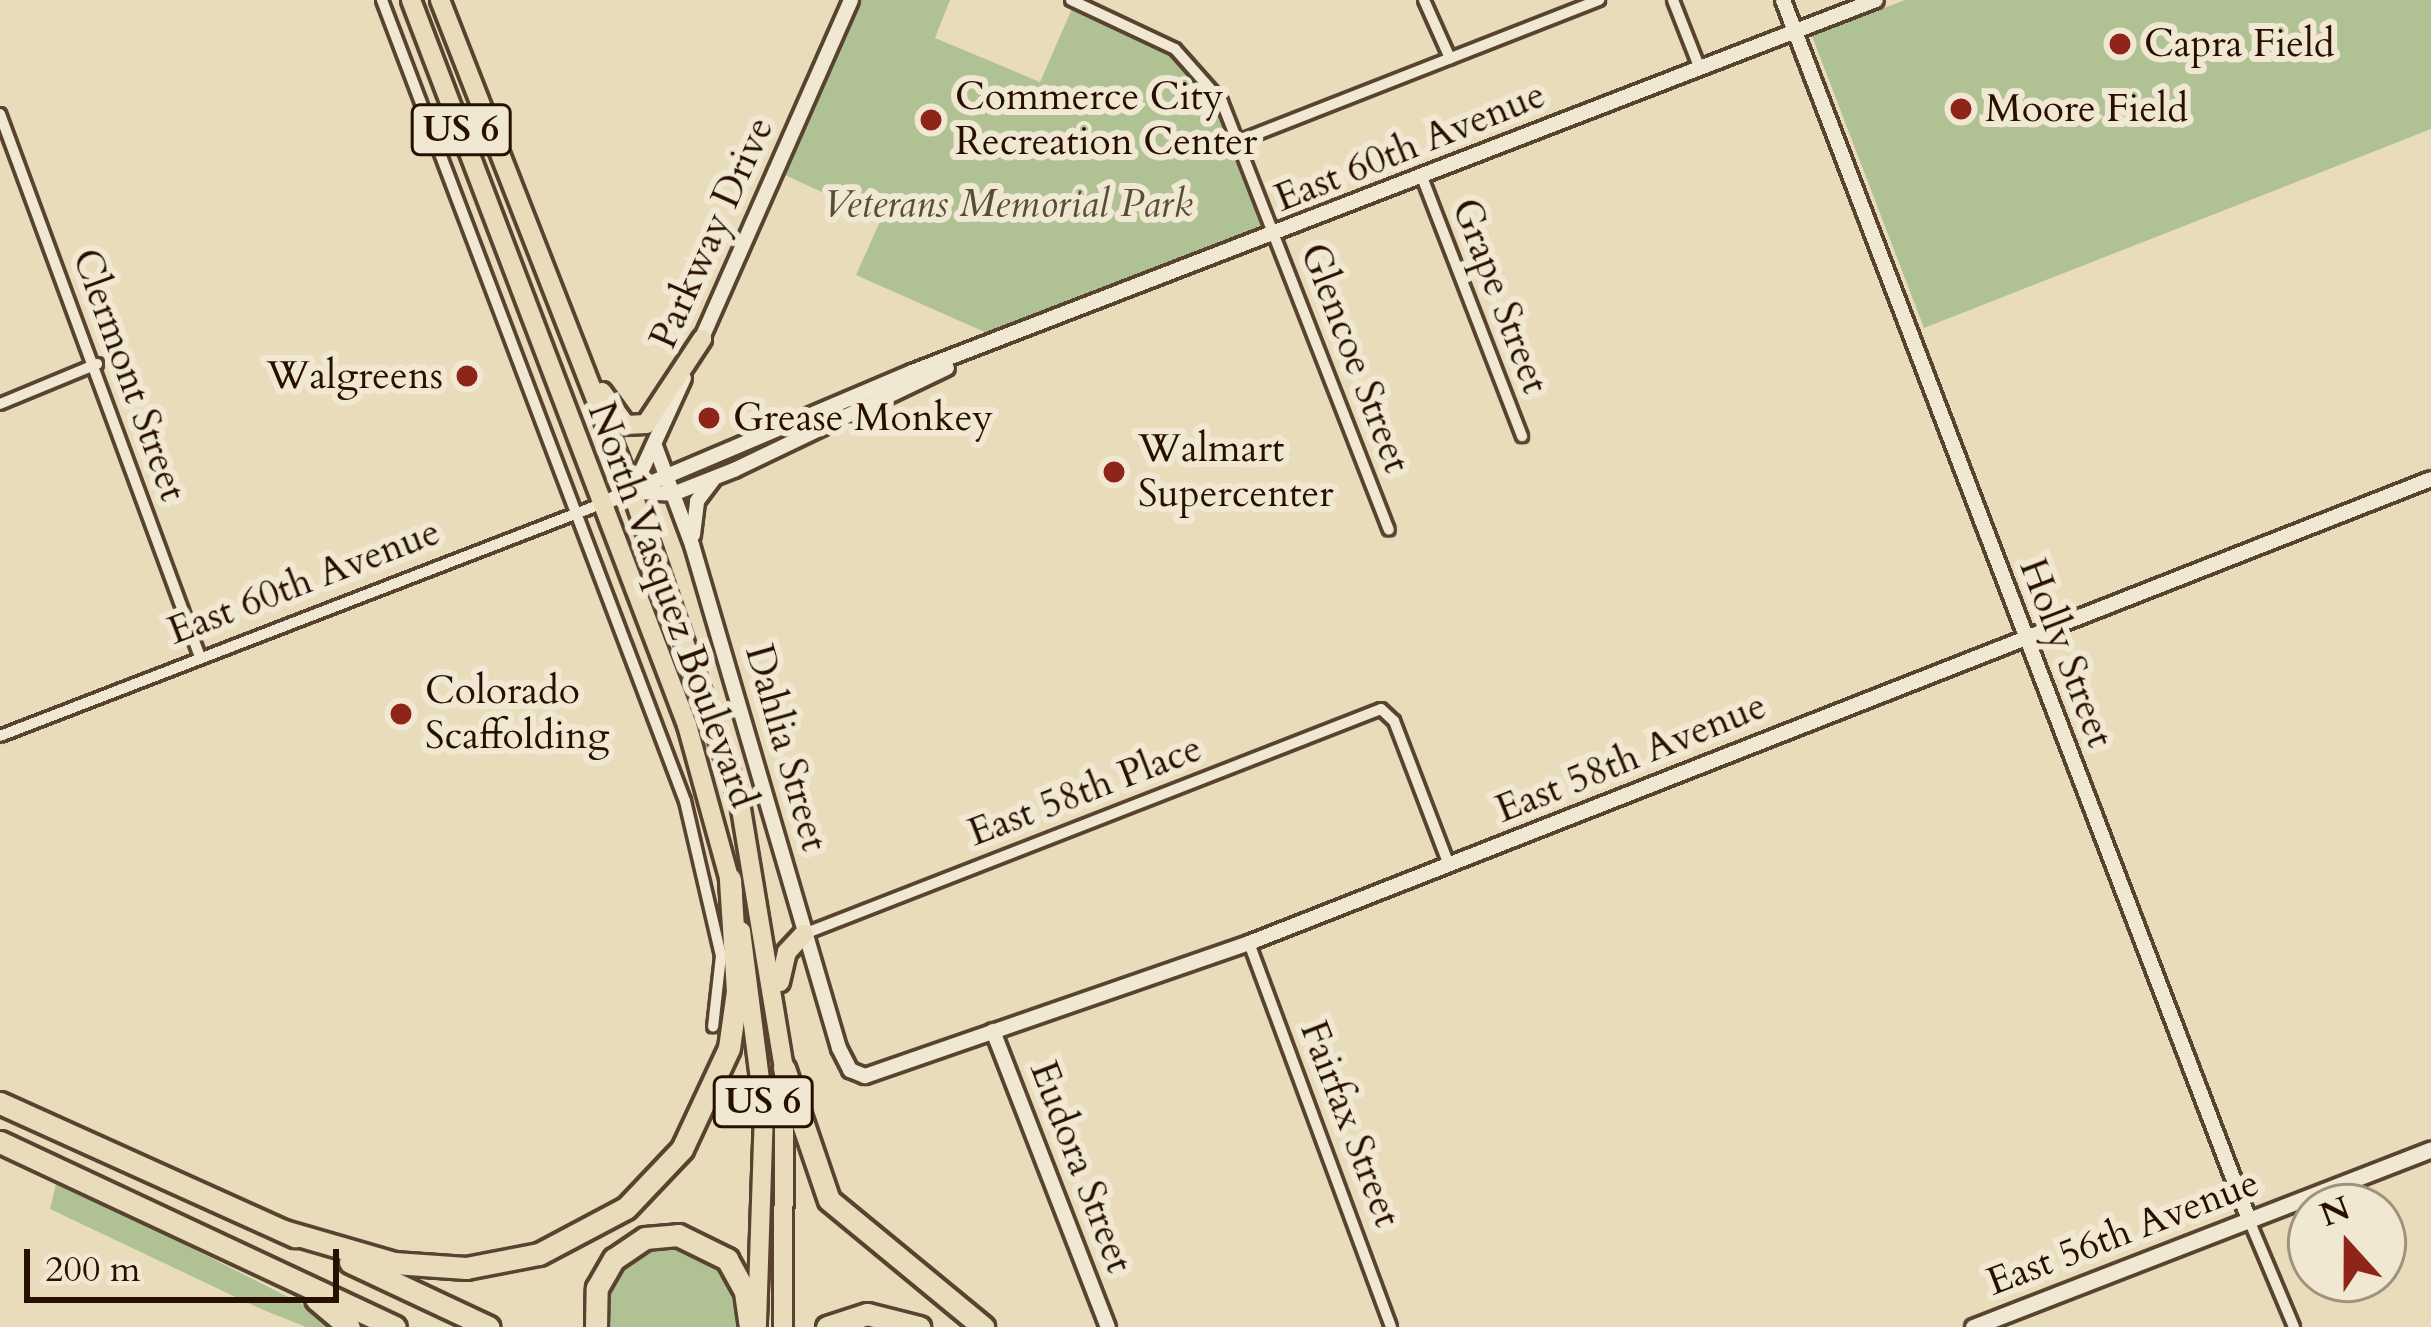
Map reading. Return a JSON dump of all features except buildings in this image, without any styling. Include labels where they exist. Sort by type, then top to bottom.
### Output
[{"type":"highway","name":"North Vasquez Boulevard","points":[[411,0],[687,725],[730,879],[764,1111],[753,1327]]},
{"type":"highway","name":"North Vasquez Boulevard","points":[[440,0],[582,358],[726,754],[779,1011],[784,1068],[783,1327]]},
{"type":"highway","points":[[582,358],[622,422],[640,426],[702,339]]},
{"type":"highway","points":[[284,1231],[394,1263],[466,1268],[539,1254],[626,1208],[682,1149],[729,1048],[737,991],[730,879]]},
{"type":"highway","points":[[779,1011],[784,958],[804,934]]},
{"type":"highway","points":[[784,1068],[829,1201],[983,1327]]},
{"type":"highway","points":[[0,1103],[489,1327]]},
{"type":"highway","points":[[0,1142],[395,1327]]},
{"type":"highway","points":[[596,1327],[597,1288],[614,1259],[645,1238],[678,1234],[727,1259],[745,1292],[753,1327]]},
{"type":"highway","points":[[271,1268],[349,1327]]},
{"type":"highway","points":[[827,1327],[867,1314],[919,1327]]},
{"type":"main road","name":"East 56th Avenue","points":[[1973,1327],[2431,1149]]},
{"type":"street","points":[[382,0],[706,872],[721,956],[713,1027]]},
{"type":"street","name":"Parkway Drive","points":[[632,492],[850,0]]},
{"type":"street","name":"Glencoe Street","points":[[1071,0],[1186,58],[1215,90],[1389,530]]},
{"type":"street","points":[[1424,0],[1450,58]]},
{"type":"street","points":[[1239,141],[1599,0]]},
{"type":"street","points":[[1673,0],[1700,69]]},
{"type":"street","name":"Holly Street","points":[[1783,0],[2294,1327]]},
{"type":"street","name":"East 60th Avenue","points":[[0,736],[632,492],[1876,0]]},
{"type":"street","name":"Clermont Street","points":[[0,114],[97,364],[200,657]]},
{"type":"street","name":"Grape Street","points":[[1422,177],[1522,436]]},
{"type":"street","name":"East 60th Avenue","points":[[632,492],[673,494],[968,356]]},
{"type":"street","points":[[0,404],[97,364]]},
{"type":"street","name":"Dahlia Street","points":[[655,446],[692,545],[804,934],[850,1070]]},
{"type":"street","points":[[692,545],[697,501],[717,476]]},
{"type":"street","name":"East 58th Avenue","points":[[850,1070],[876,1075],[1249,943],[2431,479]]},
{"type":"street","name":"East 58th Place","points":[[804,934],[1372,710],[1388,712],[1449,866]]},
{"type":"street","name":"Fairfax Street","points":[[1249,943],[1391,1327]]},
{"type":"street","name":"Eudora Street","points":[[993,1030],[1108,1327]]},
{"type":"green space","name":"Veterans Memorial Park","points":[[851,0],[950,0],[935,38],[1040,82],[1075,2],[1164,42],[1215,90],[1276,235],[1005,341],[856,275],[881,219],[776,171]]},
{"type":"green space","points":[[1905,0],[2431,0],[2431,129],[1924,328],[1812,36]]},
{"type":"green space","points":[[57,1180],[300,1303],[335,1327],[306,1327],[261,1309],[50,1209]]},
{"type":"green space","points":[[666,1246],[720,1267],[743,1327],[602,1327],[608,1284],[623,1264]]},
{"type":"place","name":"Capra Field","points":[[2120,44]]},
{"type":"place","name":"Moore Field","points":[[1961,109]]},
{"type":"place","name":"Commerce City Recreation Center","points":[[931,120]]},
{"type":"place","name":"Walgreens","points":[[467,376]]},
{"type":"place","name":"Grease Monkey","points":[[709,418]]},
{"type":"place","name":"Walmart Supercenter","points":[[1114,472]]},
{"type":"place","name":"Colorado Scaffolding","points":[[401,714]]}]
